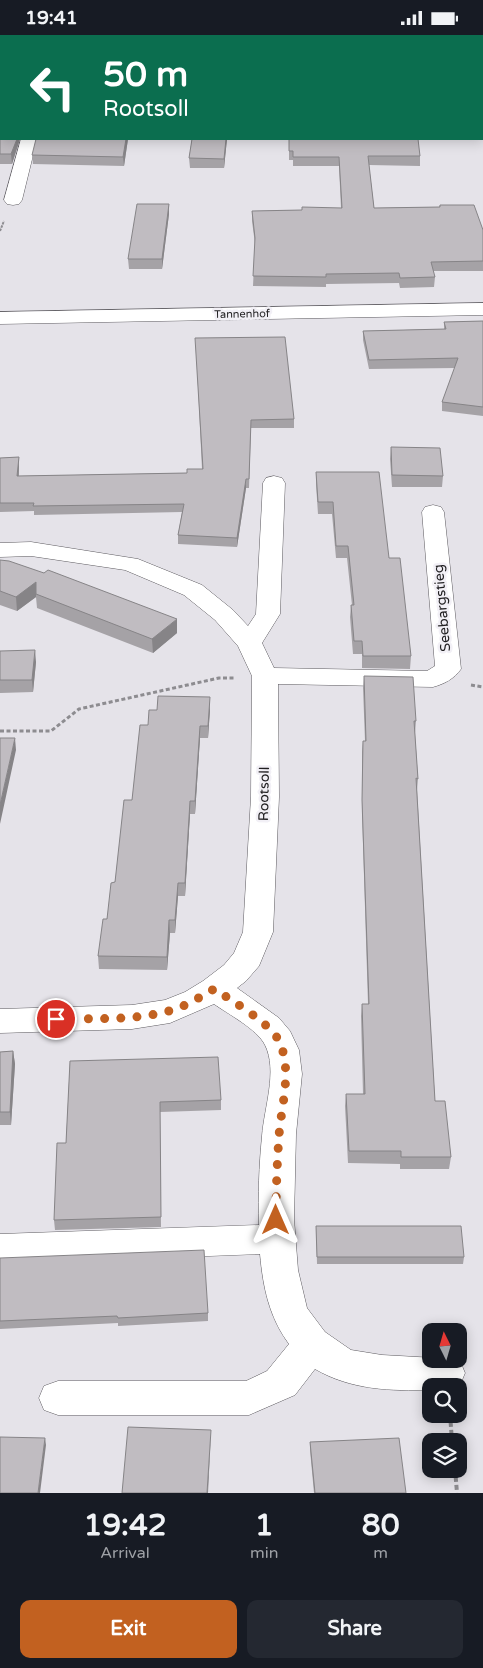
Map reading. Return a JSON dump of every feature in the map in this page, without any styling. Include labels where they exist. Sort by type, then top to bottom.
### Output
[{"type":"street","points":[[13,199],[28,140]]},
{"type":"street","name":"Tannenhof","points":[[0,318],[483,309]]},
{"type":"street","points":[[249,643],[268,615],[274,483]]},
{"type":"street","name":"Seebargstieg","points":[[265,676],[433,679],[448,669],[433,511]]},
{"type":"street","name":"Rootsoll","points":[[0,550],[31,549],[130,564],[193,590],[224,615],[249,643],[265,676],[265,797],[258,932],[248,958],[235,973],[214,989],[196,1000],[170,1011],[132,1017],[0,1021]]},
{"type":"street","points":[[214,989],[260,1020],[279,1040],[284,1058],[285,1090],[280,1133],[276,1239],[289,1311],[311,1345],[344,1364],[378,1372],[446,1373]]},
{"type":"street","points":[[0,1249],[276,1239]]},
{"type":"street","points":[[58,1398],[249,1398],[281,1383],[311,1345]]},
{"type":"path","points":[[0,731],[51,731],[79,709],[219,679],[265,676]]},
{"type":"path","points":[[456,1478],[457,1493]]},
{"type":"building","points":[[0,140],[17,140],[11,154],[0,154]]},
{"type":"building","points":[[36,140],[126,140],[123,157],[32,155]]},
{"type":"building","points":[[192,140],[226,140],[224,159],[189,158]]},
{"type":"building","points":[[289,140],[418,140],[420,156],[368,156],[374,208],[474,205],[483,230],[483,261],[431,262],[435,277],[400,278],[399,273],[326,274],[326,277],[253,276],[255,238],[252,211],[302,210],[302,207],[342,208],[339,157],[293,157],[293,151],[289,151]]},
{"type":"building","points":[[137,204],[169,204],[162,259],[128,259]]},
{"type":"building","points":[[483,321],[483,407],[442,402],[458,358],[369,360],[363,331],[446,329],[444,322]]},
{"type":"building","points":[[285,337],[294,419],[251,420],[249,479],[246,479],[237,538],[178,535],[184,504],[33,506],[34,503],[0,503],[0,458],[19,457],[17,476],[187,473],[187,469],[203,469],[195,338]]},
{"type":"building","points":[[391,447],[440,448],[443,476],[392,475]]},
{"type":"building","points":[[316,472],[379,472],[389,558],[400,558],[411,656],[363,656],[362,641],[354,641],[351,605],[354,605],[348,546],[336,546],[333,502],[318,502]]},
{"type":"building","points":[[0,560],[9,561],[44,573],[48,570],[177,619],[152,639],[36,594],[36,582],[16,597],[0,591]]},
{"type":"building","points":[[35,650],[32,680],[0,680],[0,651]]},
{"type":"building","points":[[364,676],[413,677],[418,779],[416,778],[435,1101],[445,1101],[451,1157],[401,1157],[401,1151],[349,1151],[346,1094],[365,1094],[362,1004],[369,1004],[362,800],[363,741],[366,741]]},
{"type":"building","points":[[158,696],[210,697],[208,726],[200,726],[195,801],[190,801],[185,883],[178,883],[175,920],[169,920],[167,957],[98,956],[103,919],[107,919],[111,883],[115,882],[124,800],[132,800],[140,725],[148,725],[149,710],[157,710]]},
{"type":"building","points":[[0,738],[15,738],[0,805]]},
{"type":"building","points":[[13,1051],[10,1112],[0,1112],[0,1052]]},
{"type":"building","points":[[218,1057],[221,1100],[160,1102],[161,1217],[54,1220],[57,1143],[66,1143],[70,1061]]},
{"type":"building","points":[[316,1226],[461,1226],[464,1257],[317,1257]]},
{"type":"building","points":[[204,1250],[208,1313],[118,1318],[117,1316],[0,1321],[0,1258]]},
{"type":"building","points":[[128,1427],[211,1430],[207,1493],[122,1493]]},
{"type":"building","points":[[0,1437],[45,1438],[38,1493],[0,1493]]},
{"type":"building","points":[[399,1438],[406,1493],[315,1493],[310,1442]]},
{"type":"route","points":[[56,1019],[132,1017],[170,1011],[196,1000],[214,989],[260,1020],[279,1040],[284,1058],[285,1090],[280,1133],[276,1220]]}]
